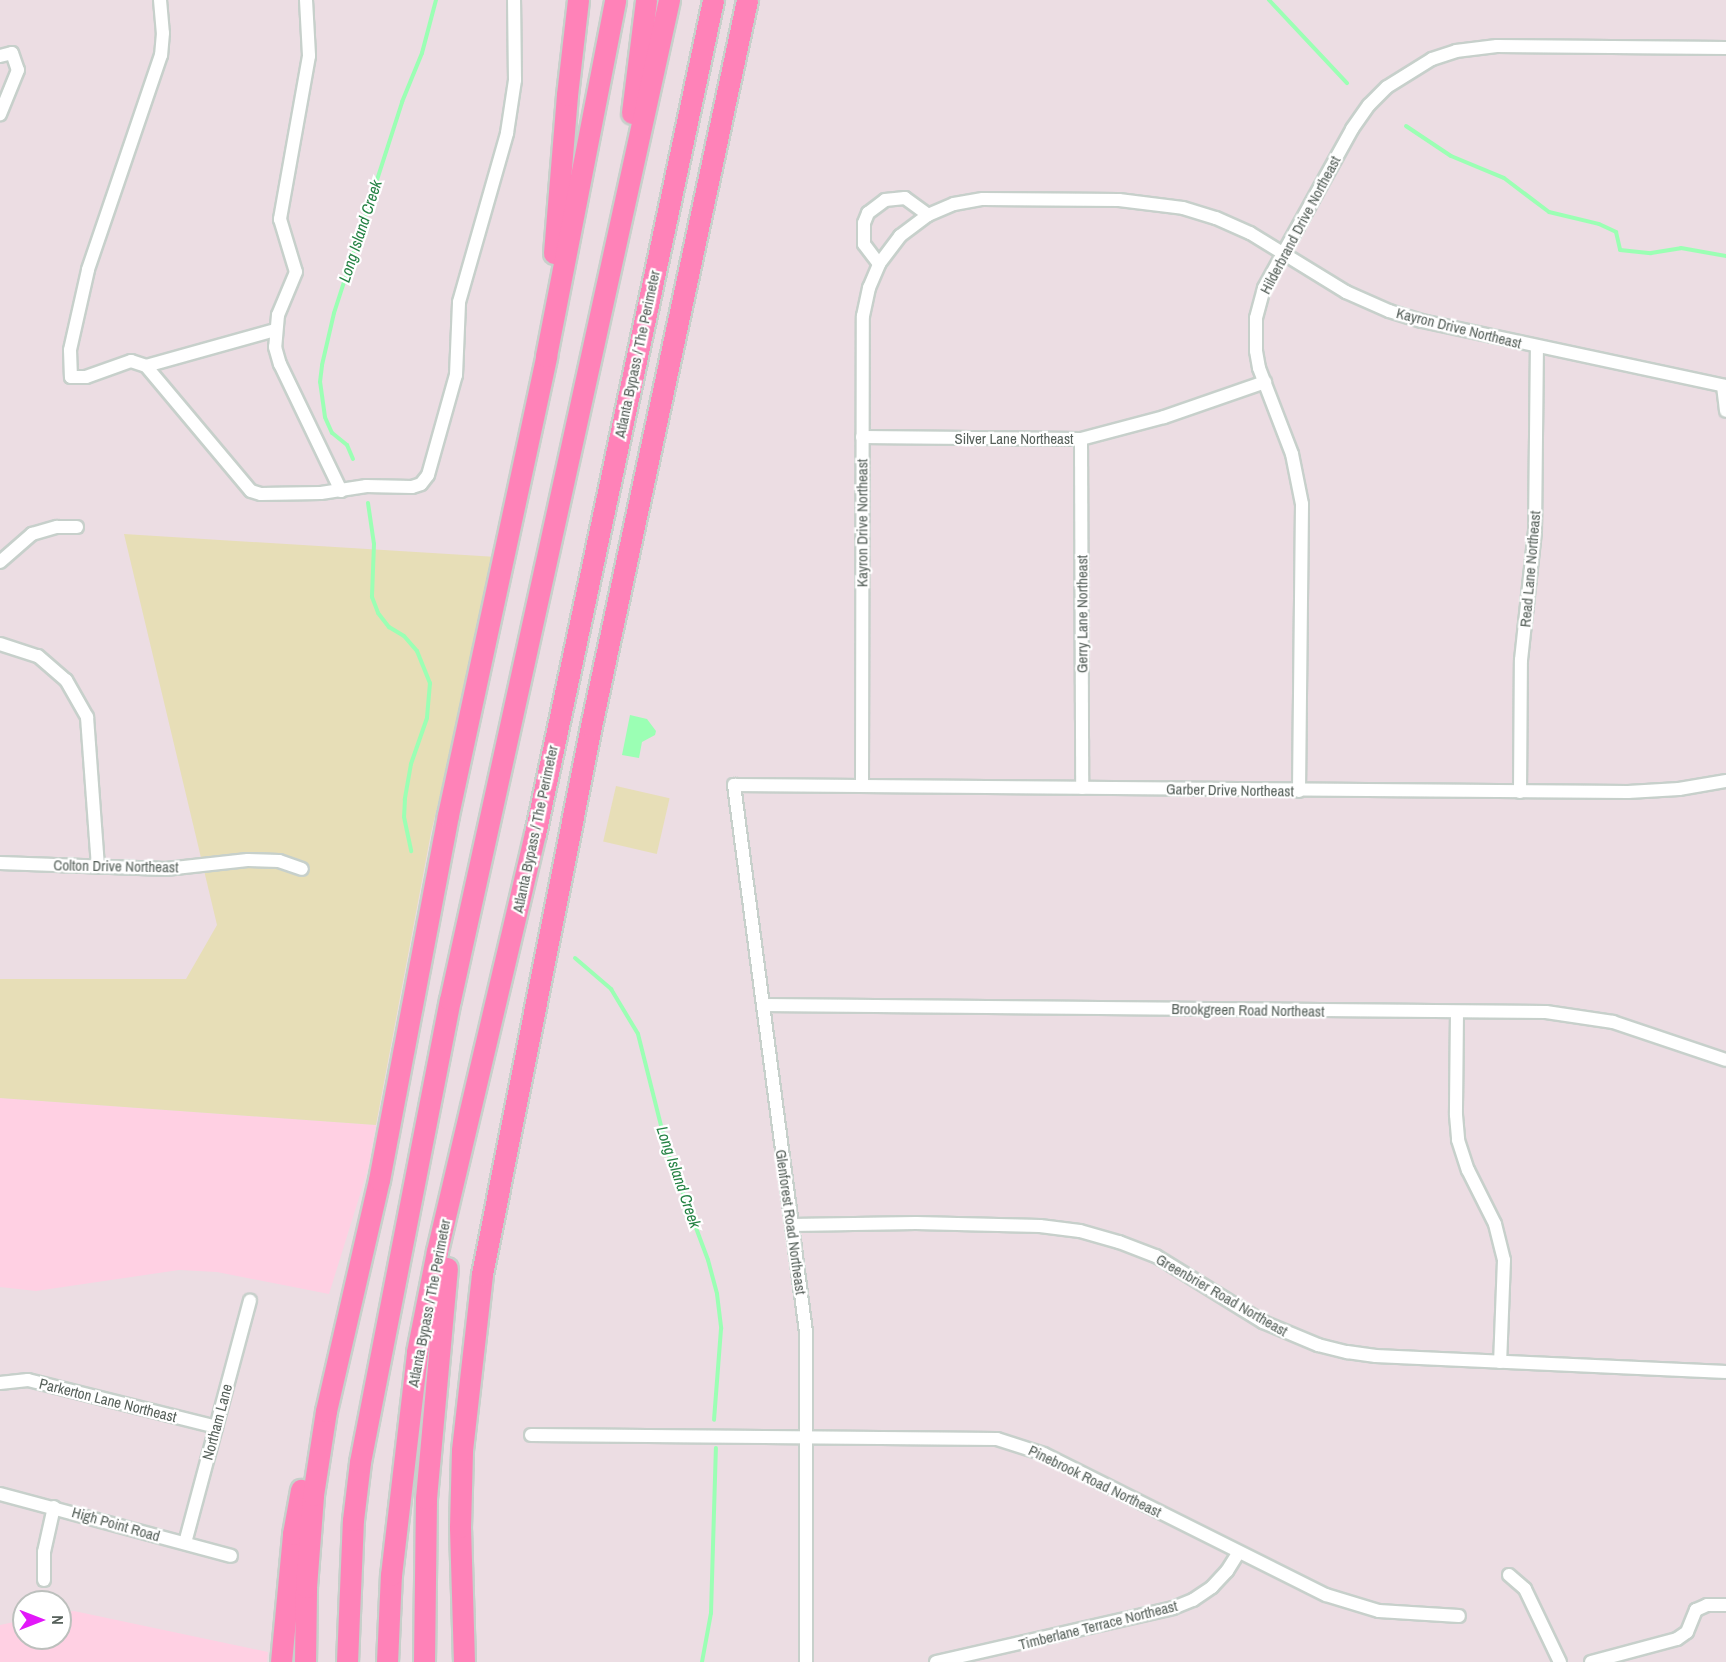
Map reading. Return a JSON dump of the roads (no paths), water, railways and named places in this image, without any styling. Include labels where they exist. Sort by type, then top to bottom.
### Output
[{"type":"highway","points":[[546,356],[567,95],[578,0]]},
{"type":"highway","points":[[305,1662],[306,1587],[313,1495],[326,1411],[365,1246],[448,815],[546,356],[615,0]]},
{"type":"highway","points":[[624,208],[631,122],[646,0]]},
{"type":"highway","points":[[347,1662],[354,1520],[360,1462],[452,988],[669,0]]},
{"type":"highway","name":"Atlanta Bypass / The Perimeter","points":[[387,1662],[391,1575],[416,1363],[437,1251],[537,822],[713,0]]},
{"type":"highway","points":[[464,1662],[462,1450],[482,1274],[591,726],[747,0]]},
{"type":"highway","points":[[424,1662],[426,1498],[433,1403],[443,1298],[465,1132]]},
{"type":"highway","points":[[280,1662],[293,1534],[305,1468],[331,1357],[365,1246]]},
{"type":"highway","points":[[462,1604],[470,1662]]},
{"type":"street","points":[[160,0],[163,33],[159,64],[91,259],[69,364],[71,377],[86,377],[131,361],[146,366],[250,491],[261,494],[341,491],[366,486],[412,487],[421,484],[428,475],[456,375],[459,302],[512,107],[514,0]]},
{"type":"street","points":[[306,0],[309,56],[280,219],[296,272],[275,330],[275,347],[280,364],[341,491]]},
{"type":"street","name":"Hilderbrand Drive Northeast","points":[[1299,791],[1302,504],[1292,454],[1256,351],[1256,318],[1264,288],[1352,129],[1369,105],[1408,71],[1432,59],[1456,51],[1497,45],[1726,48]]},
{"type":"street","points":[[0,57],[12,53],[18,70],[0,114]]},
{"type":"street","points":[[879,264],[864,244],[864,223],[868,213],[885,200],[905,198],[928,215]]},
{"type":"street","name":"Kayron Drive Northeast","points":[[862,786],[863,316],[868,288],[879,264],[900,236],[928,215],[954,204],[982,199],[1145,202],[1183,208],[1216,218],[1250,233],[1346,292],[1389,311],[1422,321],[1725,386]]},
{"type":"street","points":[[146,366],[275,330]]},
{"type":"street","name":"Read Lane Northeast","points":[[1520,792],[1521,660],[1536,532],[1537,346]]},
{"type":"street","name":"Silver Lane Northeast","points":[[862,437],[1081,439],[1164,417],[1265,382]]},
{"type":"street","points":[[1725,386],[1726,411]]},
{"type":"street","name":"Gerry Lane Northeast","points":[[1081,439],[1082,788]]},
{"type":"street","points":[[0,562],[32,534],[57,527],[77,527]]},
{"type":"street","points":[[0,644],[38,656],[66,680],[87,717],[98,867]]},
{"type":"street","name":"Garber Drive Northeast","points":[[734,785],[1628,792],[1679,789],[1726,781]]},
{"type":"street","name":"Glenforest Road Northeast","points":[[734,785],[806,1332],[806,1662]]},
{"type":"street","name":"Colton Drive Northeast","points":[[0,863],[166,869],[248,860],[279,861],[302,869]]},
{"type":"street","name":"Brookgreen Road Northeast","points":[[763,1005],[1546,1012],[1592,1017],[1726,1060]]},
{"type":"street","points":[[1457,1012],[1456,1115],[1458,1140],[1468,1170],[1495,1224],[1504,1260],[1500,1362]]},
{"type":"street","name":"Greenbrier Road Northeast","points":[[792,1225],[916,1222],[1040,1226],[1080,1231],[1156,1256],[1263,1322],[1318,1345],[1376,1356],[1726,1372]]},
{"type":"street","name":"Northam Lane","points":[[185,1544],[250,1301]]},
{"type":"street","name":"Parkerton Lane Northeast","points":[[0,1383],[28,1380],[216,1427]]},
{"type":"street","name":"Pinebrook Road Northeast","points":[[531,1435],[977,1437],[1016,1443],[1044,1454],[1326,1595],[1355,1606],[1402,1615],[1459,1616]]},
{"type":"street","name":"High Point Road","points":[[0,1494],[231,1556]]},
{"type":"street","points":[[44,1580],[44,1552],[54,1507]]},
{"type":"street","name":"Timberlane Terrace Northeast","points":[[936,1662],[1173,1608],[1193,1600],[1212,1587],[1227,1571],[1239,1552]]},
{"type":"street","points":[[1509,1575],[1525,1589],[1560,1662]]},
{"type":"street","points":[[1591,1662],[1677,1639],[1687,1632],[1696,1610],[1707,1605],[1726,1605]]},
{"type":"waterway","name":"Long Island Creek","points":[[353,459],[347,445],[332,433],[325,417],[320,382],[322,365],[334,313],[402,102],[422,53],[436,0]]},
{"type":"waterway","points":[[1269,0],[1347,83]]},
{"type":"waterway","points":[[1406,126],[1451,156],[1504,178],[1549,212],[1599,224],[1616,232],[1620,250],[1651,253],[1681,248],[1726,256]]},
{"type":"waterway","name":"Long Island Creek","points":[[368,503],[374,544],[372,597],[378,613],[389,627],[404,636],[417,651],[430,683],[427,718],[411,764],[405,799],[404,817],[411,851]]},
{"type":"waterway","name":"Long Island Creek","points":[[575,958],[611,989],[638,1034],[668,1153],[708,1260],[717,1294],[721,1329],[714,1420]]},
{"type":"waterway","name":"Long Island Creek","points":[[702,1662],[711,1613],[716,1448]]}]
